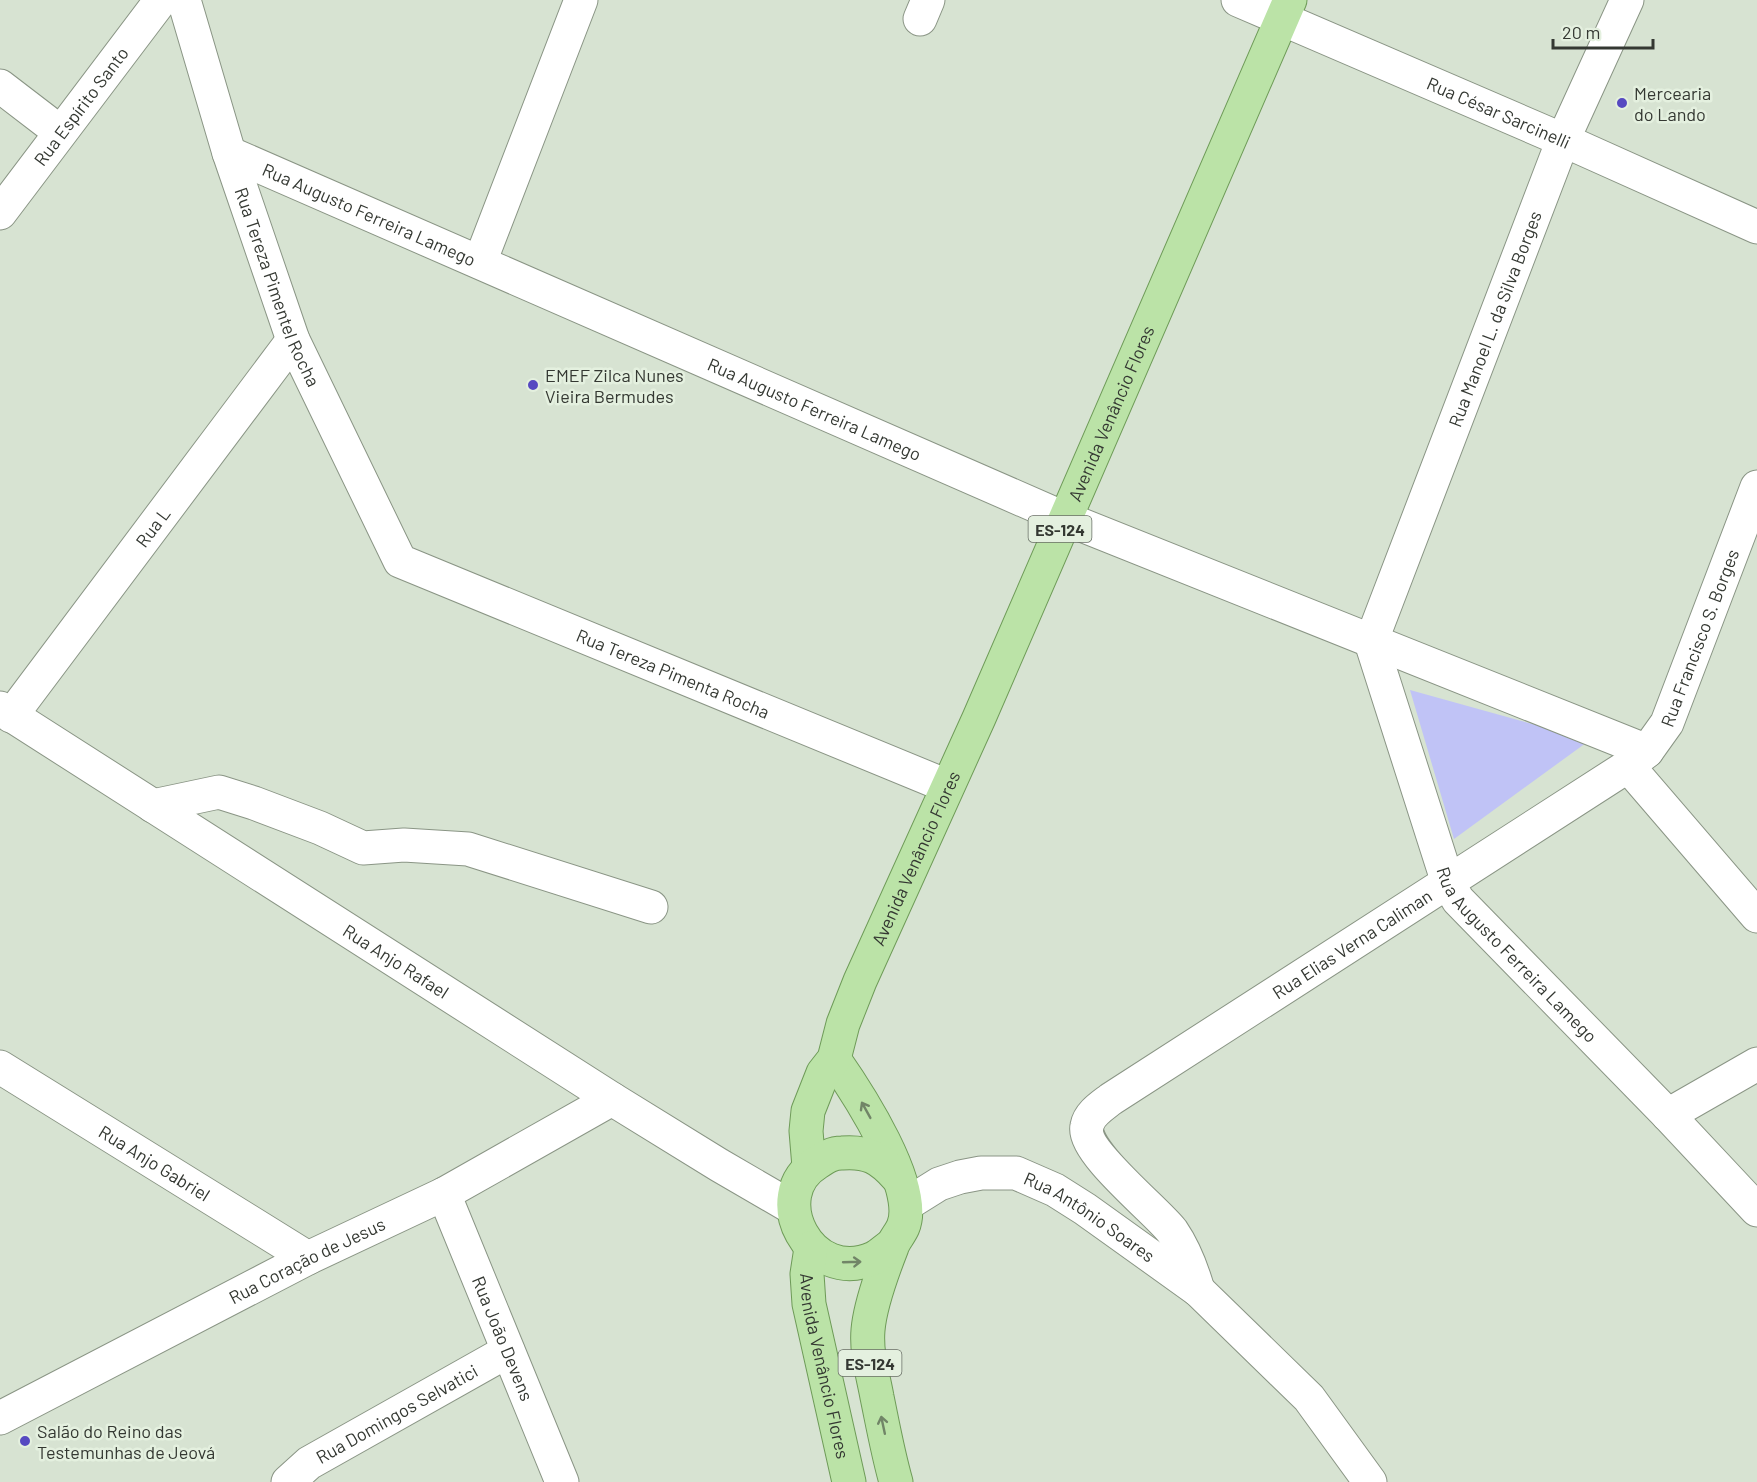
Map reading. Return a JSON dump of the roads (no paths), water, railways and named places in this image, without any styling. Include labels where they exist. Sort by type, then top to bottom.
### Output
[{"type":"main road","name":"Avenida Venâncio Flores","points":[[809,1167],[806,1140],[808,1111],[823,1073],[834,1059],[843,1024],[860,981],[980,718],[1064,518],[1286,9]]},
{"type":"main road","points":[[834,1059],[854,1087],[873,1122],[904,1193]]},
{"type":"main road","points":[[892,1245],[874,1258],[852,1264],[830,1260],[811,1248],[798,1230],[793,1208],[797,1186],[809,1167],[832,1153],[859,1151],[884,1161],[904,1193]]},
{"type":"main road","name":"ES-124","points":[[896,1482],[868,1354],[868,1342],[871,1314],[892,1245],[904,1226],[904,1193]]},
{"type":"main road","name":"Avenida Venâncio Flores","points":[[811,1248],[807,1274],[809,1304],[849,1482]]},
{"type":"street","name":"Rua Espírito Santo","points":[[0,213],[60,132],[169,0]]},
{"type":"street","name":"Rua Tereza Pimentel Rocha","points":[[169,0],[229,153],[294,340],[400,561]]},
{"type":"street","points":[[480,262],[581,0]]},
{"type":"street","name":"Rua César Sarcinelli","points":[[1238,0],[1286,9],[1563,140],[1757,227]]},
{"type":"street","name":"Rua Manoel L. da Silva Borges","points":[[1371,642],[1563,140],[1627,0]]},
{"type":"street","points":[[0,86],[60,132]]},
{"type":"street","name":"Rua Augusto Ferreira Lamego","points":[[229,153],[1064,518],[1371,642],[1638,759]]},
{"type":"street","name":"Rua L","points":[[6,712],[294,340]]},
{"type":"street","name":"Rua Francisco S. Borges","points":[[1638,759],[1667,723],[1757,487]]},
{"type":"street","name":"Rua Tereza Pimenta Rocha","points":[[400,561],[947,786]]},
{"type":"street","name":"Rua Augusto Ferreira Lamego","points":[[1371,642],[1448,883],[1458,900],[1668,1115],[1757,1210]]},
{"type":"street","name":"Rua Anjo Rafael","points":[[6,712],[612,1099],[718,1165],[793,1208]]},
{"type":"street","points":[[1638,759],[1757,916]]},
{"type":"street","name":"Rua Elias Verna Caliman","points":[[1096,1152],[1088,1136],[1087,1126],[1094,1112],[1111,1099],[1638,759]]},
{"type":"street","points":[[153,806],[219,792],[287,816],[363,848],[404,845],[468,849],[651,907]]},
{"type":"street","points":[[1668,1115],[1757,1064]]},
{"type":"street","name":"Rua Anjo Gabriel","points":[[0,1067],[308,1258]]},
{"type":"street","name":"Rua Coração de Jesus","points":[[0,1418],[308,1258],[444,1194],[612,1099]]},
{"type":"street","name":"Rua Antônio Soares","points":[[1096,1152],[1172,1230],[1187,1256],[1198,1290]]},
{"type":"street","name":"Rua Antônio Soares","points":[[904,1193],[981,1173],[1016,1173],[1055,1190],[1198,1290],[1309,1398],[1370,1482]]},
{"type":"street","name":"Rua João Devens","points":[[444,1194],[562,1482]]},
{"type":"street","name":"Rua Domingos Selvatici","points":[[288,1482],[309,1463],[508,1351]]},
{"type":"place","name":"Mercearia do Lando","points":[[1622,103]]},
{"type":"place","name":"EMEF Zilca Nunes Vieira Bermudes","points":[[533,385]]},
{"type":"place","name":"Salão do Reino das Testemunhas de Jeová","points":[[25,1441]]}]
